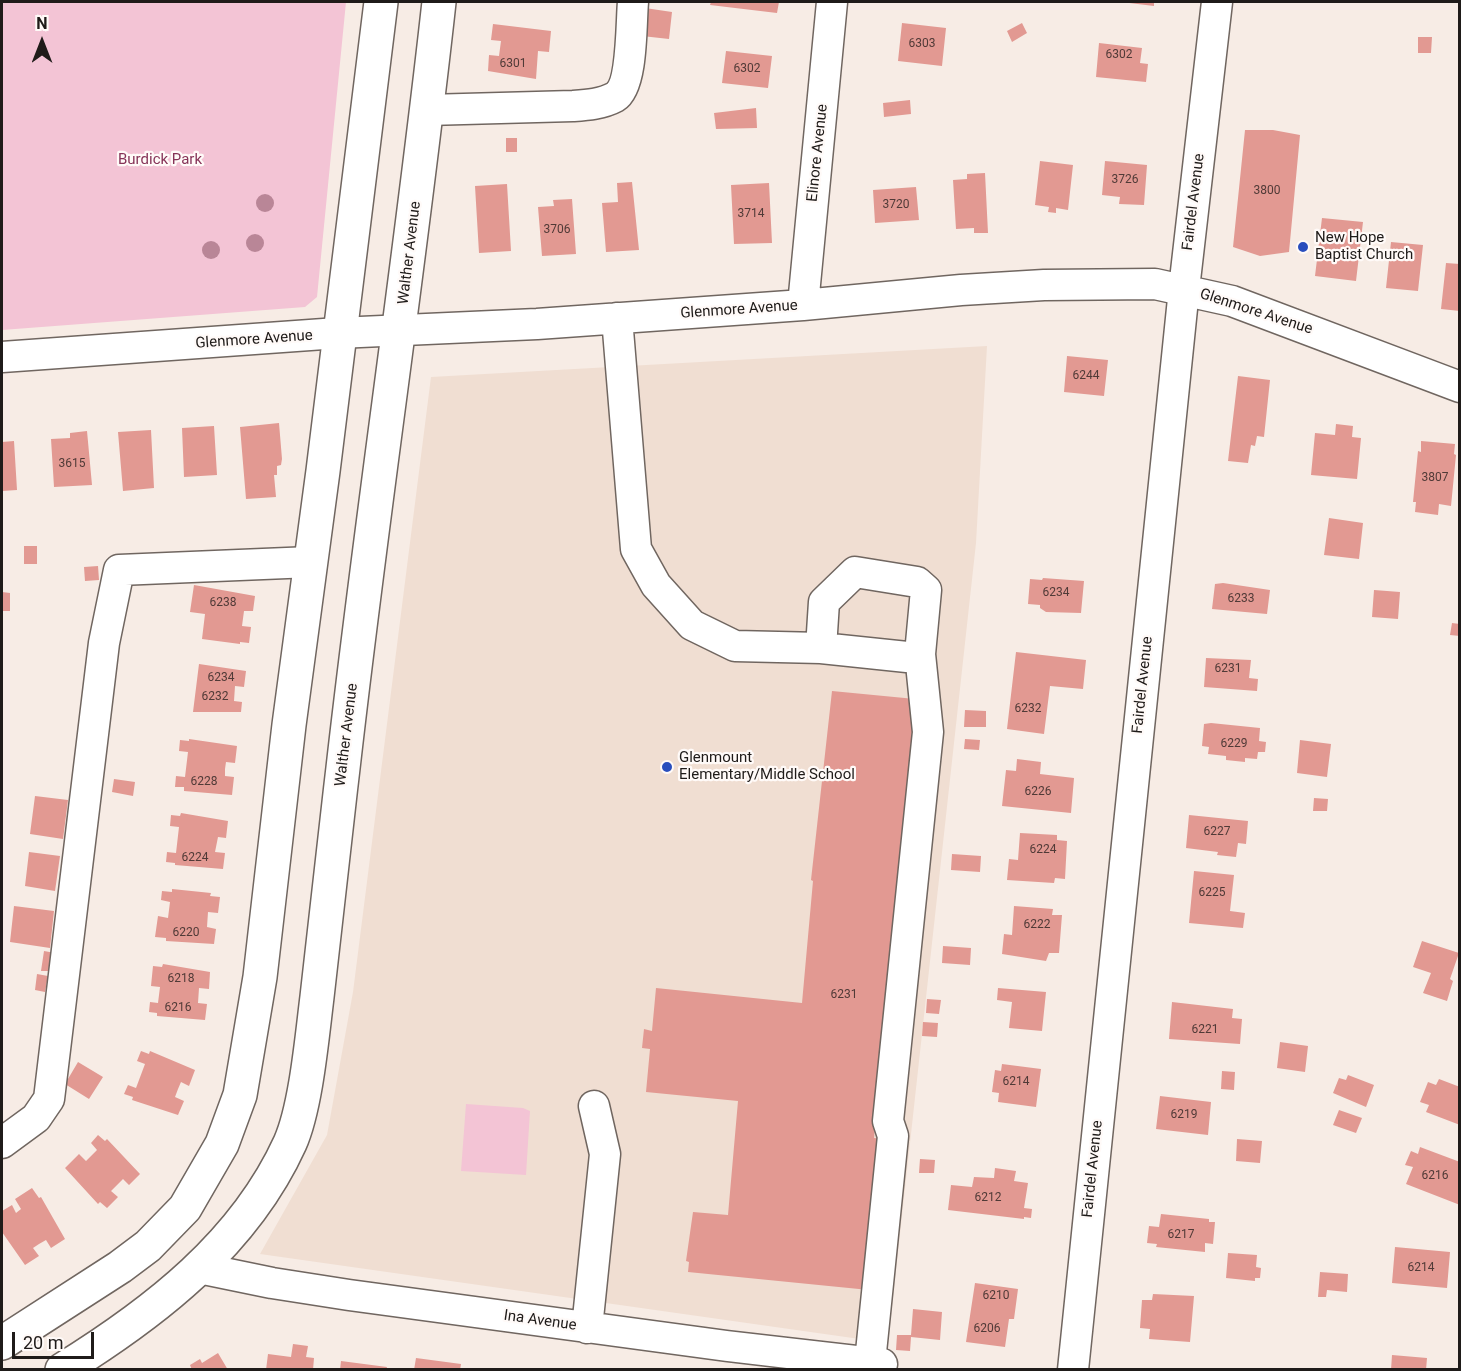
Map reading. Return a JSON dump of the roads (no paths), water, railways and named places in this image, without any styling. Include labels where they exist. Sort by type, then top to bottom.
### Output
[{"type":"main road","points":[[2,1343],[74,1299],[148,1246],[185,1208],[206,1175],[231,1124],[247,1064],[260,976],[338,333],[381,2]]},
{"type":"main road","name":"Walther Avenue","points":[[62,1370],[113,1338],[199,1268],[238,1226],[267,1185],[292,1139],[304,1083],[351,697],[400,330],[439,2]]},
{"type":"street","points":[[427,110],[573,106],[595,104],[617,96],[626,81],[633,2]]},
{"type":"street","name":"Elinore Avenue","points":[[803,305],[832,2]]},
{"type":"street","name":"Fairdel Avenue","points":[[1073,1370],[1184,289],[1217,2]]},
{"type":"street","name":"Glenmore Avenue","points":[[2,357],[338,333],[617,318],[1044,285],[1155,284],[1232,301],[1460,387]]},
{"type":"street","points":[[617,318],[636,549],[656,585],[692,626],[735,646],[821,648],[907,657],[920,654],[926,591],[917,582],[855,572],[824,602],[821,648]]},
{"type":"street","points":[[2,1143],[36,1118],[49,1099],[104,643],[119,570],[311,562]]},
{"type":"street","name":"Ina Avenue","points":[[199,1268],[283,1285],[587,1328],[726,1358],[876,1363],[893,1136],[888,1121],[928,732],[920,654]]},
{"type":"street","points":[[587,1328],[605,1154],[594,1106]]},
{"type":"place","name":"New Hope Baptist Church","points":[[1303,247]]},
{"type":"place","name":"Glenmount Elementary/Middle School","points":[[667,767]]},
{"type":"park label","name":"Burdick Park","points":[[160,160]]}]
